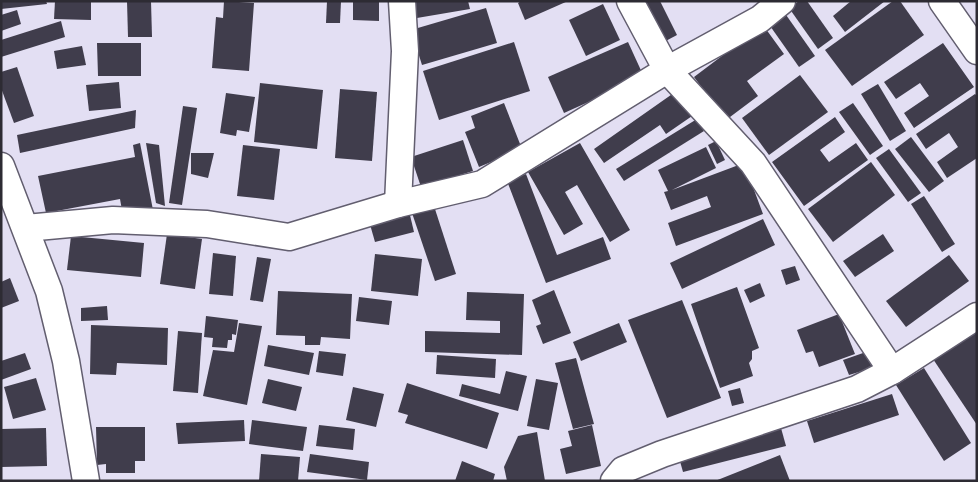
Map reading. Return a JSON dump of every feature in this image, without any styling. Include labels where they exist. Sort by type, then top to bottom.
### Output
[{"type":"street","points":[[398,204],[405,51],[402,1]]},
{"type":"street","points":[[630,1],[667,70],[753,164],[892,371]]},
{"type":"street","points":[[26,228],[114,220],[207,224],[289,237],[398,204],[482,184],[667,70],[760,19],[782,1]]},
{"type":"street","points":[[942,1],[977,51]]},
{"type":"street","points":[[1,166],[49,291],[66,361],[86,481]]},
{"type":"street","points":[[614,481],[623,470],[662,454],[849,392],[892,371],[977,316]]},
{"type":"building","points":[[1,1],[46,1],[47,4],[1,9]]},
{"type":"building","points":[[55,1],[91,1],[91,20],[54,19]]},
{"type":"building","points":[[127,1],[151,1],[152,37],[128,37]]},
{"type":"building","points":[[224,1],[254,3],[249,71],[212,68],[216,17],[223,18]]},
{"type":"building","points":[[327,1],[341,1],[340,23],[326,23]]},
{"type":"building","points":[[353,1],[379,1],[379,21],[353,20]]},
{"type":"building","points":[[408,1],[468,1],[470,9],[411,19]]},
{"type":"building","points":[[521,1],[568,1],[525,20],[518,3]]},
{"type":"building","points":[[638,1],[660,1],[677,35],[660,44]]},
{"type":"building","points":[[799,1],[807,1],[833,38],[818,49],[789,8]]},
{"type":"building","points":[[851,1],[885,1],[845,32],[833,16]]},
{"type":"building","points":[[893,1],[900,1],[924,35],[852,86],[825,50]]},
{"type":"building","points":[[603,4],[620,40],[586,56],[569,20]]},
{"type":"building","points":[[486,8],[497,43],[422,65],[411,30]]},
{"type":"building","points":[[17,10],[21,24],[1,31],[1,15]]},
{"type":"building","points":[[784,12],[815,56],[799,67],[768,23]]},
{"type":"building","points":[[61,21],[65,37],[1,57],[1,40]]},
{"type":"building","points":[[763,25],[784,54],[747,81],[758,96],[726,120],[694,77]]},
{"type":"building","points":[[514,42],[530,91],[439,120],[423,71]]},
{"type":"building","points":[[628,42],[644,77],[564,113],[548,77]]},
{"type":"building","points":[[97,43],[141,43],[141,76],[98,76]]},
{"type":"building","points":[[943,43],[974,87],[914,128],[904,113],[929,96],[920,83],[896,99],[884,82]]},
{"type":"building","points":[[82,46],[86,65],[57,69],[54,51]]},
{"type":"building","points":[[17,67],[34,116],[14,123],[1,88],[1,72]]},
{"type":"building","points":[[800,75],[828,112],[769,155],[742,118]]},
{"type":"building","points":[[119,82],[121,108],[89,111],[86,85]]},
{"type":"building","points":[[260,83],[323,90],[317,149],[254,142]]},
{"type":"building","points":[[878,84],[906,131],[890,141],[861,94]]},
{"type":"building","points":[[340,89],[377,92],[372,161],[335,158]]},
{"type":"building","points":[[678,90],[695,114],[666,134],[660,125],[604,163],[594,149]]},
{"type":"building","points":[[226,93],[255,97],[249,132],[237,130],[236,136],[220,133]]},
{"type":"building","points":[[975,94],[977,96],[977,158],[947,178],[937,162],[958,147],[949,133],[926,149],[916,134]]},
{"type":"building","points":[[504,103],[522,149],[479,167],[465,132],[475,128],[471,116]]},
{"type":"building","points":[[853,103],[883,146],[870,155],[839,112]]},
{"type":"building","points":[[183,106],[197,108],[182,205],[169,203]]},
{"type":"building","points":[[136,110],[135,128],[20,153],[17,135]]},
{"type":"building","points":[[835,117],[845,132],[820,150],[829,162],[856,143],[868,160],[804,206],[772,162]]},
{"type":"building","points":[[697,119],[704,131],[624,181],[616,169]]},
{"type":"building","points":[[911,137],[944,181],[929,192],[895,149]]},
{"type":"building","points":[[463,140],[473,171],[421,187],[411,157]]},
{"type":"building","points":[[716,141],[725,160],[717,164],[708,145]]},
{"type":"building","points":[[140,143],[153,210],[123,216],[120,199],[46,213],[38,176],[135,157],[133,145]]},
{"type":"building","points":[[146,143],[159,145],[165,206],[156,203]]},
{"type":"building","points":[[580,143],[630,230],[610,242],[577,185],[565,192],[583,224],[564,235],[528,172]]},
{"type":"building","points":[[243,145],[280,149],[274,200],[237,196]]},
{"type":"building","points":[[706,147],[716,168],[672,190],[744,163],[763,214],[676,246],[668,223],[711,207],[707,196],[671,210],[664,192],[668,191],[658,170]]},
{"type":"building","points":[[889,149],[921,193],[908,202],[876,158]]},
{"type":"building","points":[[191,153],[214,153],[208,178],[191,174]]},
{"type":"building","points":[[871,162],[895,195],[833,242],[808,209]]},
{"type":"building","points":[[526,174],[557,255],[603,237],[611,259],[546,283],[507,181]]},
{"type":"building","points":[[924,196],[955,244],[942,252],[911,204]]},
{"type":"building","points":[[434,206],[456,274],[435,281],[412,213]]},
{"type":"building","points":[[409,211],[414,232],[375,242],[369,221]]},
{"type":"building","points":[[763,219],[775,245],[682,289],[670,263]]},
{"type":"building","points":[[167,234],[202,239],[195,289],[160,284]]},
{"type":"building","points":[[883,234],[894,251],[855,277],[843,261]]},
{"type":"building","points":[[71,236],[144,243],[141,277],[67,270]]},
{"type":"building","points":[[213,253],[236,256],[233,296],[209,294]]},
{"type":"building","points":[[375,254],[422,259],[418,296],[371,291]]},
{"type":"building","points":[[949,255],[969,281],[906,327],[886,301]]},
{"type":"building","points":[[257,257],[271,259],[263,302],[250,300]]},
{"type":"building","points":[[795,266],[800,280],[786,285],[781,270]]},
{"type":"building","points":[[10,278],[19,301],[1,308],[1,282]]},
{"type":"building","points":[[760,283],[765,296],[750,303],[744,290]]},
{"type":"building","points":[[737,287],[759,348],[752,351],[752,359],[749,363],[753,376],[720,388],[691,304]]},
{"type":"building","points":[[554,290],[571,333],[543,344],[536,326],[541,324],[532,300]]},
{"type":"building","points":[[278,291],[352,294],[350,339],[321,337],[320,345],[305,345],[305,336],[276,335]]},
{"type":"building","points":[[467,292],[524,294],[522,355],[425,352],[425,331],[500,333],[500,321],[466,320]]},
{"type":"building","points":[[359,297],[392,301],[389,325],[356,321]]},
{"type":"building","points":[[682,300],[721,398],[667,418],[628,320]]},
{"type":"building","points":[[107,306],[108,320],[81,321],[81,308]]},
{"type":"building","points":[[839,314],[855,354],[819,367],[813,351],[806,353],[797,330]]},
{"type":"building","points":[[206,316],[238,320],[236,335],[232,334],[232,340],[228,340],[227,348],[212,347],[213,338],[204,337]]},
{"type":"building","points":[[977,320],[977,425],[933,359]]},
{"type":"building","points":[[239,323],[262,326],[247,405],[203,396],[213,350],[234,352]]},
{"type":"building","points":[[619,323],[627,342],[581,361],[573,342]]},
{"type":"building","points":[[91,325],[168,328],[167,365],[117,363],[116,375],[90,374]]},
{"type":"building","points":[[178,331],[202,333],[198,393],[173,391]]},
{"type":"building","points":[[268,345],[314,353],[309,375],[264,366]]},
{"type":"building","points":[[319,351],[346,354],[343,376],[316,372]]},
{"type":"building","points":[[866,352],[872,368],[849,375],[843,360]]},
{"type":"building","points":[[25,353],[31,369],[1,380],[1,361]]},
{"type":"building","points":[[437,355],[496,359],[495,378],[436,374]]},
{"type":"building","points":[[576,358],[594,424],[573,429],[555,363]]},
{"type":"building","points":[[924,368],[971,443],[944,461],[896,385]]},
{"type":"building","points":[[506,371],[527,376],[518,411],[459,396],[462,384],[500,394]]},
{"type":"building","points":[[36,378],[46,410],[13,419],[4,387]]},
{"type":"building","points":[[268,379],[302,387],[296,411],[262,403]]},
{"type":"building","points":[[536,379],[558,383],[549,430],[527,426]]},
{"type":"building","points":[[407,383],[499,413],[487,449],[405,423],[408,415],[398,412]]},
{"type":"building","points":[[353,387],[384,394],[376,427],[346,420]]},
{"type":"building","points":[[740,388],[744,403],[732,406],[728,391]]},
{"type":"building","points":[[892,394],[899,415],[814,443],[807,421]]},
{"type":"building","points":[[244,420],[245,441],[178,444],[176,423]]},
{"type":"building","points":[[252,420],[307,427],[303,451],[249,444]]},
{"type":"building","points":[[319,425],[355,429],[353,450],[316,446]]},
{"type":"building","points":[[592,425],[601,466],[566,474],[560,449],[572,446],[568,431]]},
{"type":"building","points":[[96,427],[145,427],[145,461],[135,461],[135,473],[106,473],[106,464],[97,465]]},
{"type":"building","points":[[46,428],[47,466],[1,467],[1,429]]},
{"type":"building","points":[[781,428],[786,446],[683,472],[678,454]]},
{"type":"building","points":[[537,432],[545,481],[507,481],[504,467],[518,436]]},
{"type":"building","points":[[261,454],[300,457],[298,481],[259,481]]},
{"type":"building","points":[[310,454],[369,462],[367,480],[307,472]]},
{"type":"building","points":[[780,455],[790,481],[715,481]]},
{"type":"building","points":[[462,461],[495,474],[493,481],[455,481]]}]
